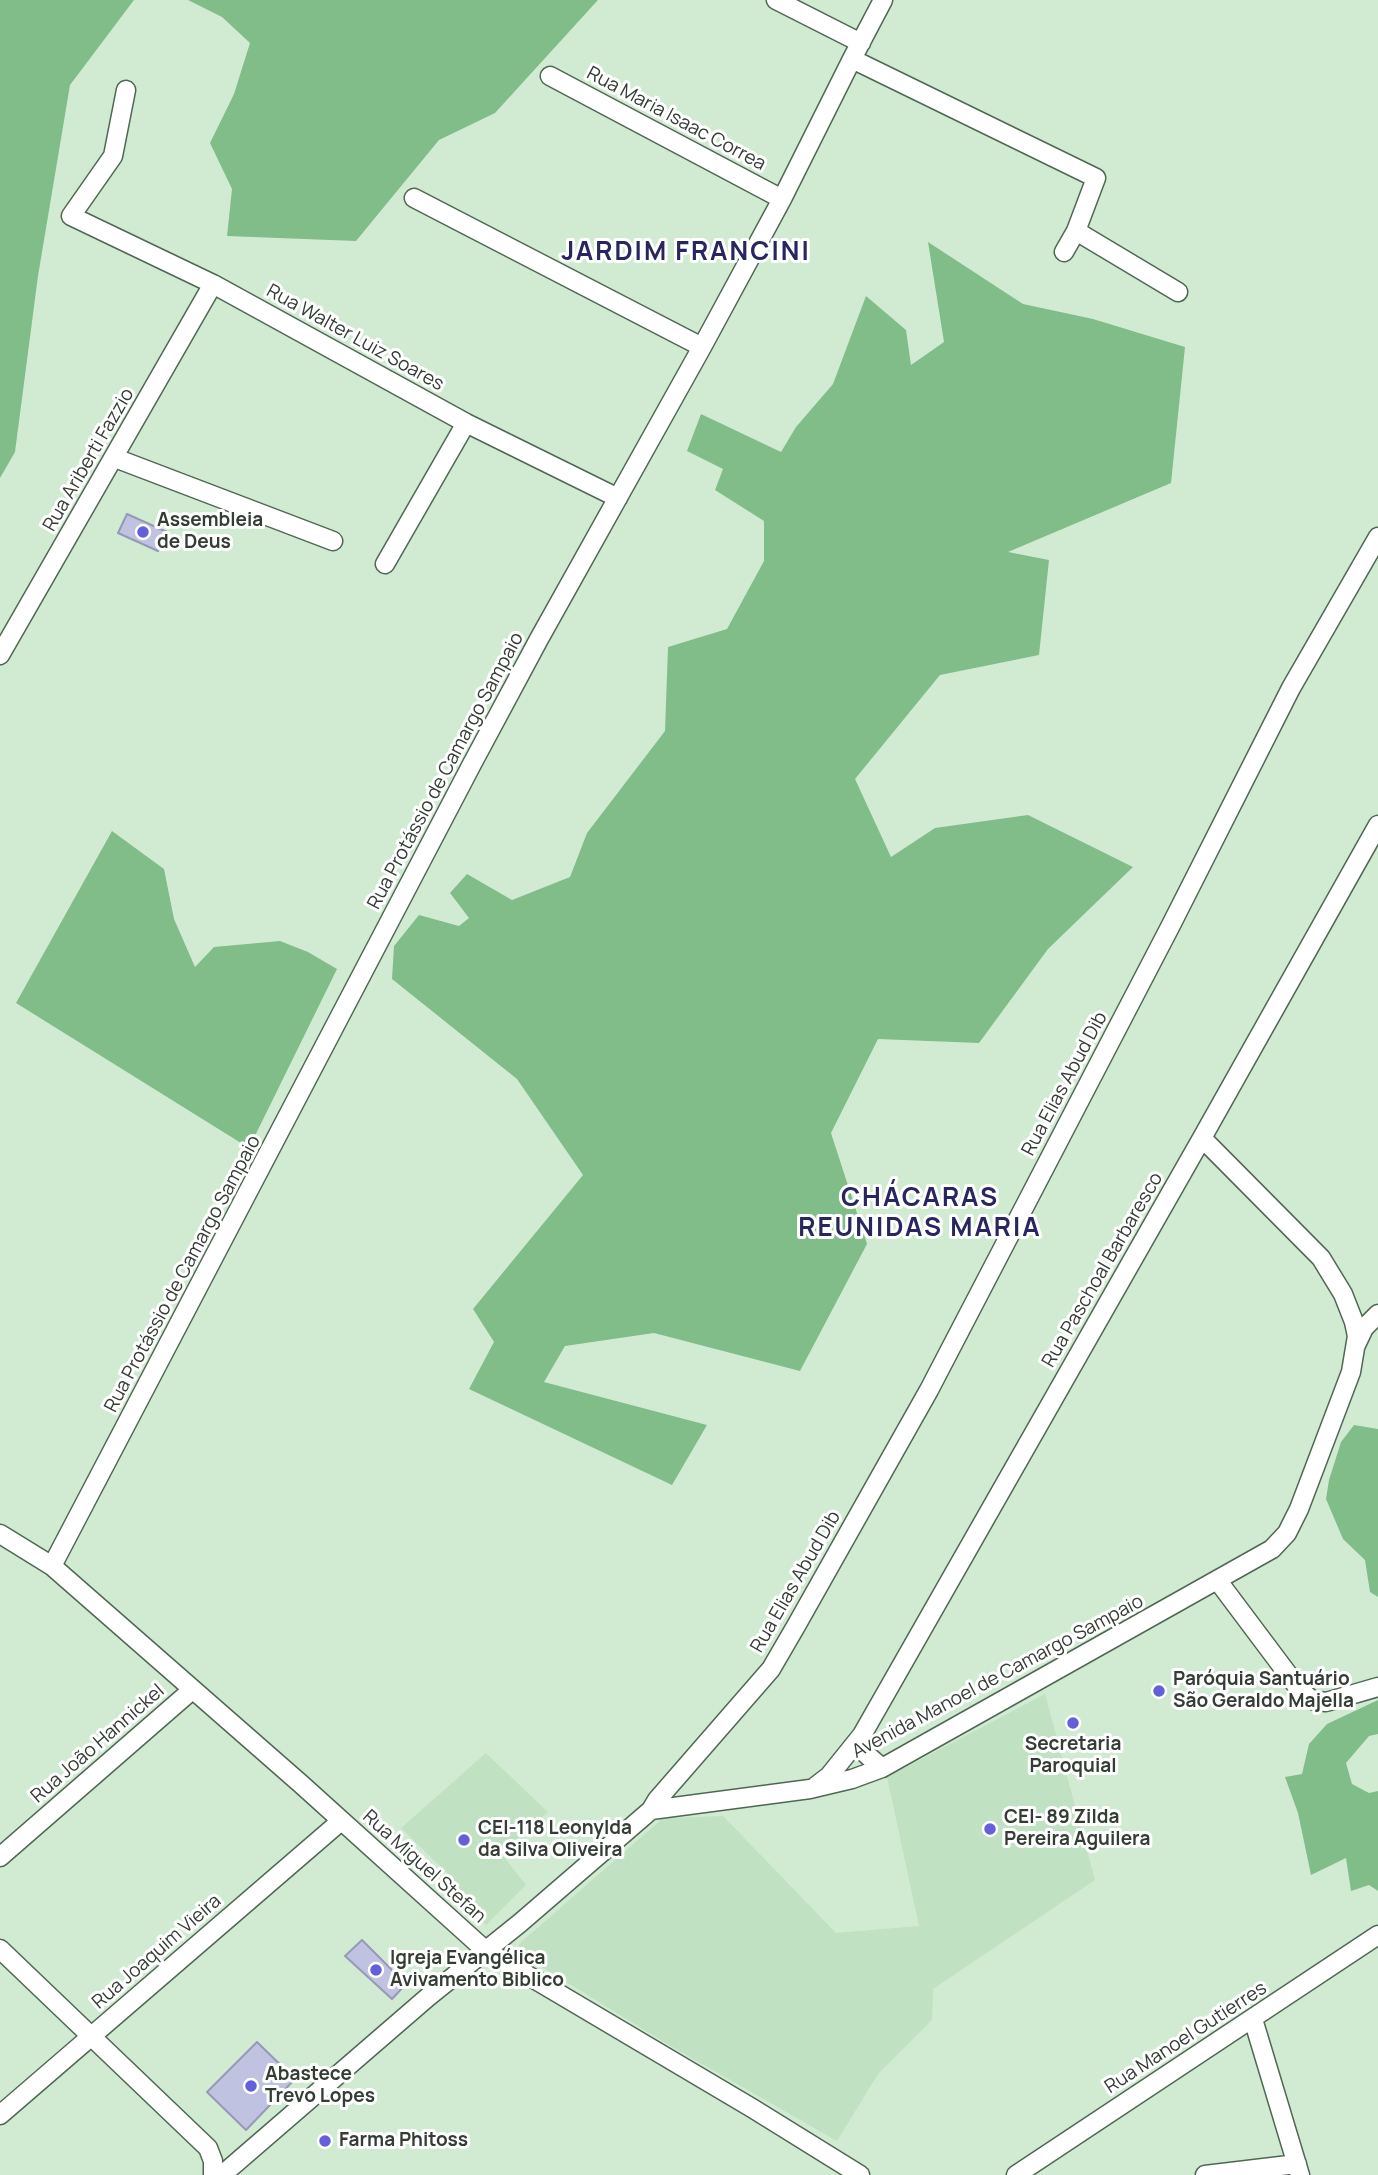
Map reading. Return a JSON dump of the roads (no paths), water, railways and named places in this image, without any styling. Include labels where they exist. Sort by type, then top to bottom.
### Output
[{"type":"street","points":[[776,0],[856,51],[1096,178],[1076,231],[1064,252]]},
{"type":"street","name":"Rua Protássio de Camargo Sampaio","points":[[52,1566],[478,753],[782,199],[883,0]]},
{"type":"street","name":"Rua Maria Isaac Correa","points":[[550,76],[782,199]]},
{"type":"street","name":"Rua Walter Luiz Soares","points":[[126,90],[113,156],[71,216],[213,284],[466,423],[618,498]]},
{"type":"street","points":[[414,198],[702,347]]},
{"type":"street","points":[[1076,231],[1178,292]]},
{"type":"street","name":"Rua Ariberti Fazzio","points":[[0,656],[213,284]]},
{"type":"street","points":[[385,564],[466,423]]},
{"type":"street","points":[[115,458],[333,541]]},
{"type":"street","name":"Rua Elias Abud Dib","points":[[651,1810],[771,1669],[796,1626],[929,1390],[1158,951],[1291,688],[1378,537]]},
{"type":"street","name":"Rua Paschoal Barbaresco","points":[[810,1789],[830,1776],[862,1735],[1378,825]]},
{"type":"street","points":[[1202,1138],[1321,1258],[1333,1274],[1352,1316]]},
{"type":"street","name":"Avenida Manoel de Camargo Sampaio","points":[[1356,1345],[1352,1316],[1363,1312],[1378,1312]]},
{"type":"street","name":"Avenida Manoel de Camargo Sampaio","points":[[651,1810],[810,1789],[852,1779],[882,1768],[1272,1549],[1287,1533],[1299,1509],[1351,1372],[1356,1345],[1364,1328],[1378,1312]]},
{"type":"street","name":"Rua Miguel Stefan","points":[[0,1534],[52,1566],[485,1950],[860,2175]]},
{"type":"street","points":[[1218,1581],[1298,1689],[1312,1700],[1326,1702],[1378,1687]]},
{"type":"street","name":"Rua João Hannickel","points":[[0,1857],[192,1690]]},
{"type":"street","points":[[862,1735],[866,1754],[882,1768]]},
{"type":"street","points":[[222,2175],[651,1810]]},
{"type":"street","name":"Rua Joaquim Vieira","points":[[0,2115],[341,1821]]},
{"type":"street","name":"Rua Manoel Gutierres","points":[[1016,2175],[1378,1935]]},
{"type":"street","points":[[0,1949],[208,2148],[230,2153],[254,2147]]},
{"type":"street","points":[[1205,2175],[1298,2169],[1254,2019]]},
{"type":"street","points":[[208,2148],[213,2161],[213,2175]]},
{"type":"place","name":"Assembleia de Deus","points":[[143,532]]},
{"type":"place","name":"Paróquia Santuário São Geraldo Majella","points":[[1159,1691]]},
{"type":"place","name":"Secretaria Paroquial","points":[[1073,1723]]},
{"type":"place","name":"CEI- 89 Zilda Pereira Aguilera","points":[[990,1829]]},
{"type":"place","name":"CEI-118 Leonylda da Silva Oliveira","points":[[464,1840]]},
{"type":"place","name":"Igreja Evangélica Avivamento Biblico","points":[[376,1970]]},
{"type":"place","name":"Abastece Trevo Lopes","points":[[251,2086]]},
{"type":"place","name":"Farma Phitoss","points":[[325,2141]]},
{"type":"district","name":"JARDIM FRANCINI","points":[[686,253]]},
{"type":"district","name":"CHÁCARAS REUNIDAS MARIA","points":[[920,1214]]}]
